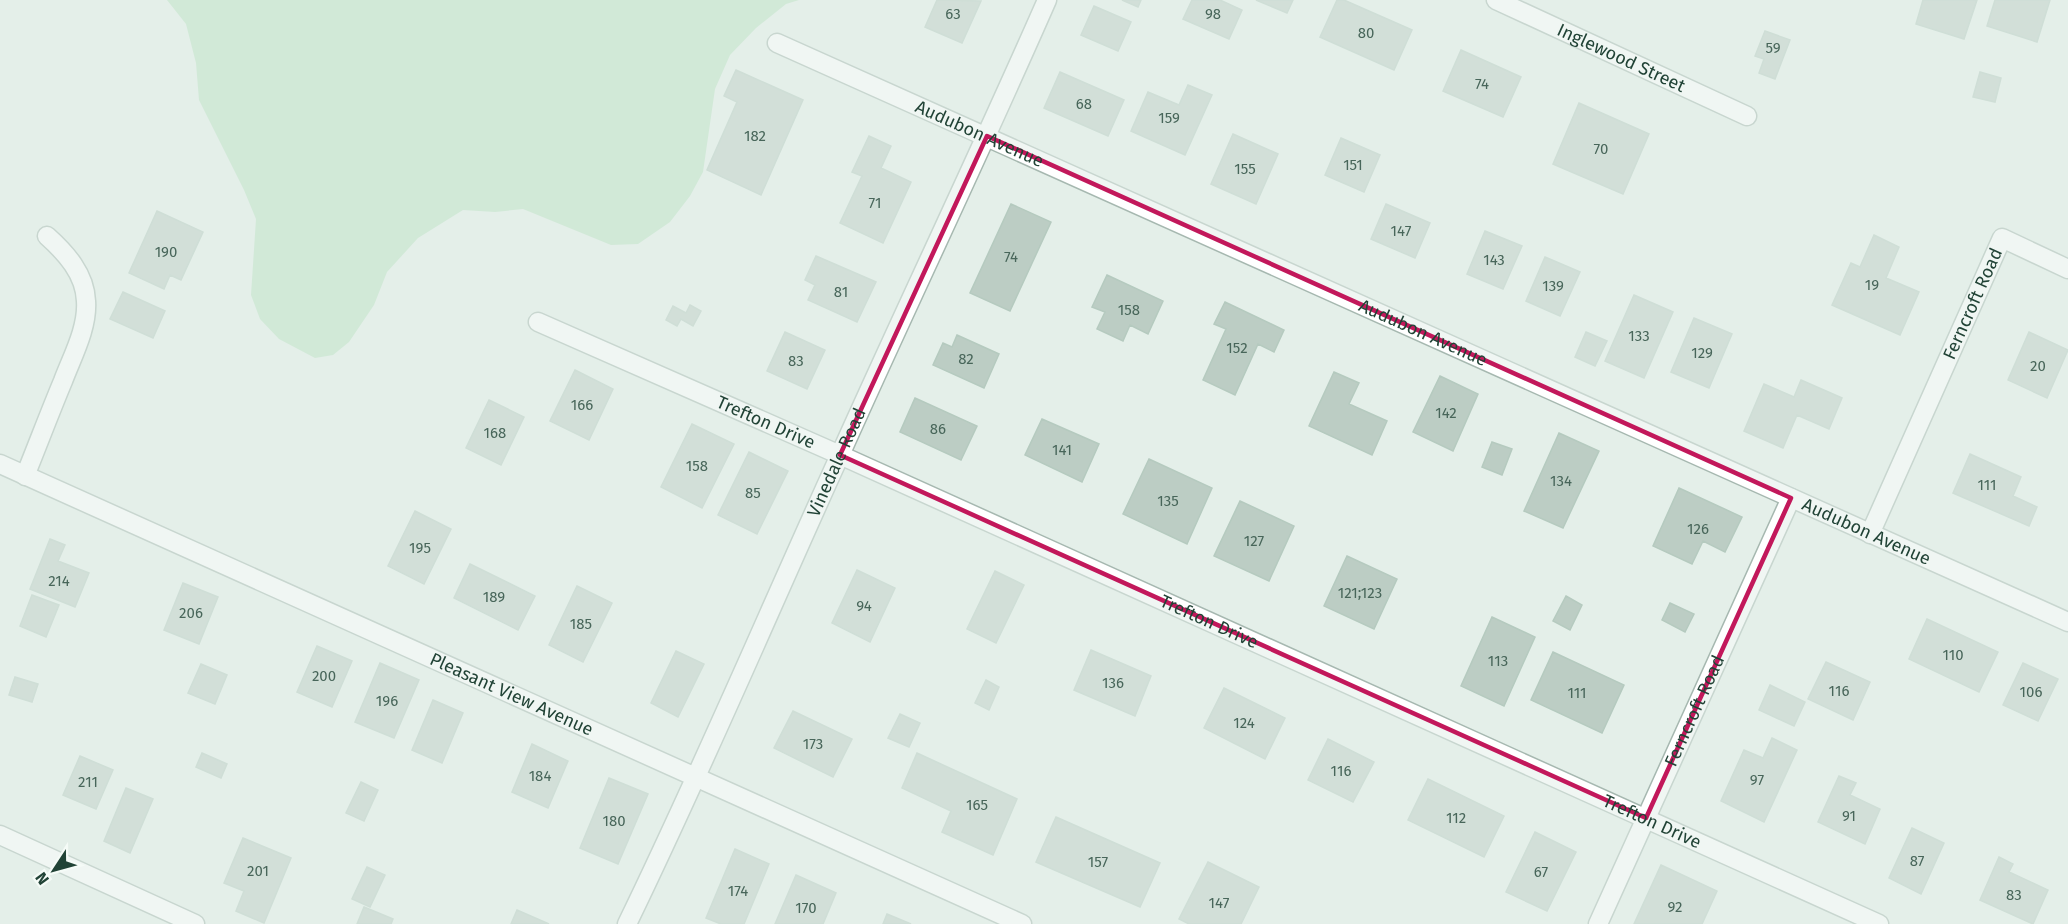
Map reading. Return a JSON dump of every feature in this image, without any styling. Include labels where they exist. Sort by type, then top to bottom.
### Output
[{"type":"street","name":"Vinedale Road","points":[[627,924],[697,778],[840,455],[1047,0]]},
{"type":"street","name":"Inglewood Street","points":[[1496,0],[1747,116]]},
{"type":"street","name":"Audubon Avenue","points":[[777,43],[2068,622]]},
{"type":"street","points":[[25,476],[77,345],[84,322],[86,302],[75,266],[62,249],[47,236]]},
{"type":"street","name":"Ferncroft Road","points":[[1870,534],[2002,237],[2068,269]]},
{"type":"street","name":"Trefton Drive","points":[[538,322],[840,455],[1879,924]]},
{"type":"street","name":"Pleasant View Avenue","points":[[0,464],[1022,924]]},
{"type":"street","name":"Ferncroft Road","points":[[1598,924],[1791,498]]},
{"type":"street","points":[[0,836],[195,924]]},
{"type":"highlighted area","points":[[987,136],[1791,498],[1646,818],[840,455]]},
{"type":"green space","points":[[167,0],[799,0],[786,4],[756,28],[730,55],[715,89],[703,172],[690,196],[670,222],[638,244],[611,245],[523,209],[495,212],[463,210],[418,238],[387,272],[374,305],[349,342],[333,355],[315,358],[279,339],[260,319],[251,295],[256,219],[199,100],[196,63],[186,24]]},
{"type":"building","points":[[937,0],[981,1],[962,43],[925,27]]},
{"type":"building","points":[[1122,0],[1141,0],[1138,7]]},
{"type":"building","points":[[1192,0],[1220,0],[1242,10],[1229,39],[1183,19]]},
{"type":"building","points":[[1256,0],[1293,0],[1287,13]]},
{"type":"building","points":[[1337,0],[1344,0],[1412,30],[1394,70],[1320,37]]},
{"type":"building","points":[[1923,0],[1977,0],[1964,39],[1916,24]]},
{"type":"building","points":[[1995,0],[2050,0],[2037,42],[1987,26]]},
{"type":"building","points":[[1094,6],[1131,22],[1118,51],[1081,35]]},
{"type":"building","points":[[1765,31],[1790,40],[1775,79],[1759,73],[1764,59],[1755,56]]},
{"type":"building","points":[[1461,50],[1521,77],[1503,117],[1443,91]]},
{"type":"building","points":[[736,70],[803,100],[761,195],[707,170],[737,102],[724,96]]},
{"type":"building","points":[[1060,72],[1124,100],[1108,136],[1044,108]]},
{"type":"building","points":[[1980,72],[2001,78],[1995,102],[1973,97]]},
{"type":"building","points":[[1188,85],[1212,95],[1185,155],[1131,131],[1148,92],[1179,105]]},
{"type":"building","points":[[1579,103],[1649,134],[1623,194],[1553,164]]},
{"type":"building","points":[[1233,134],[1278,154],[1256,204],[1211,184]]},
{"type":"building","points":[[869,136],[891,146],[881,168],[911,182],[883,243],[840,223],[862,176],[852,172]]},
{"type":"building","points":[[1341,138],[1380,155],[1364,192],[1325,175]]},
{"type":"building","points":[[1011,204],[1051,222],[1010,311],[970,293]]},
{"type":"building","points":[[1386,204],[1430,223],[1415,258],[1371,239]]},
{"type":"building","points":[[157,211],[203,232],[181,280],[170,275],[164,289],[129,273]]},
{"type":"building","points":[[1485,231],[1522,246],[1503,289],[1467,274]]},
{"type":"building","points":[[1874,235],[1899,247],[1886,278],[1919,292],[1900,335],[1832,305],[1851,263],[1860,267]]},
{"type":"building","points":[[816,256],[876,282],[857,322],[808,300],[815,285],[805,280]]},
{"type":"building","points":[[1545,257],[1580,272],[1560,316],[1526,301]]},
{"type":"building","points":[[1107,275],[1163,301],[1148,334],[1130,325],[1123,341],[1097,329],[1105,312],[1092,307]]},
{"type":"building","points":[[123,292],[165,311],[153,338],[110,319]]},
{"type":"building","points":[[1634,295],[1673,312],[1644,378],[1605,361]]},
{"type":"building","points":[[1225,302],[1284,330],[1274,352],[1258,344],[1235,395],[1203,380],[1226,329],[1214,324]]},
{"type":"building","points":[[690,305],[701,311],[693,326],[681,319],[677,326],[666,320],[673,306],[686,313]]},
{"type":"building","points":[[1694,318],[1732,334],[1709,388],[1671,372]]},
{"type":"building","points":[[785,332],[825,350],[807,389],[767,371]]},
{"type":"building","points":[[1586,332],[1607,341],[1595,366],[1575,357]]},
{"type":"building","points":[[2029,332],[2068,350],[2047,398],[2008,380]]},
{"type":"building","points":[[957,335],[999,354],[984,388],[933,365],[943,343],[952,347]]},
{"type":"building","points":[[575,370],[613,389],[589,440],[550,421]]},
{"type":"building","points":[[1334,372],[1359,383],[1349,404],[1387,421],[1372,455],[1309,426]]},
{"type":"building","points":[[1440,376],[1478,394],[1453,451],[1413,432]]},
{"type":"building","points":[[1801,380],[1842,398],[1829,429],[1797,415],[1783,448],[1744,431],[1764,384],[1794,397]]},
{"type":"building","points":[[915,398],[977,426],[961,460],[900,432]]},
{"type":"building","points":[[489,400],[524,417],[501,465],[466,448]]},
{"type":"building","points":[[1042,419],[1099,444],[1082,482],[1025,455]]},
{"type":"building","points":[[692,424],[734,444],[702,508],[661,487]]},
{"type":"building","points":[[1559,433],[1599,451],[1563,528],[1524,511]]},
{"type":"building","points":[[1492,442],[1512,449],[1502,475],[1482,467]]},
{"type":"building","points":[[749,452],[788,471],[757,534],[718,515]]},
{"type":"building","points":[[1970,454],[2021,477],[2013,496],[2037,507],[2029,526],[1953,493]]},
{"type":"building","points":[[1149,459],[1212,488],[1187,544],[1123,514]]},
{"type":"building","points":[[1679,488],[1742,517],[1725,552],[1703,541],[1692,564],[1653,546]]},
{"type":"building","points":[[1240,501],[1294,526],[1269,581],[1214,556]]},
{"type":"building","points":[[415,511],[451,529],[424,584],[388,566]]},
{"type":"building","points":[[50,539],[65,545],[58,561],[89,573],[75,607],[30,589]]},
{"type":"building","points":[[1347,556],[1397,579],[1374,629],[1324,606]]},
{"type":"building","points":[[470,564],[535,596],[518,630],[454,598]]},
{"type":"building","points":[[857,570],[895,588],[870,642],[832,623]]},
{"type":"building","points":[[995,571],[1024,585],[996,643],[967,629]]},
{"type":"building","points":[[183,583],[218,597],[199,644],[164,630]]},
{"type":"building","points":[[577,586],[612,603],[583,662],[549,645]]},
{"type":"building","points":[[32,595],[59,605],[46,637],[20,626]]},
{"type":"building","points":[[1566,596],[1582,605],[1570,630],[1553,621]]},
{"type":"building","points":[[1670,603],[1694,614],[1685,632],[1662,620]]},
{"type":"building","points":[[1492,617],[1535,637],[1504,706],[1461,686]]},
{"type":"building","points":[[1927,619],[1998,652],[1979,692],[1909,659]]},
{"type":"building","points":[[317,646],[352,661],[332,707],[297,692]]},
{"type":"building","points":[[1091,650],[1151,676],[1135,716],[1074,690]]},
{"type":"building","points":[[676,651],[704,664],[678,717],[651,703]]},
{"type":"building","points":[[1553,652],[1624,685],[1602,733],[1531,700]]},
{"type":"building","points":[[1826,662],[1870,682],[1853,720],[1808,699]]},
{"type":"building","points":[[380,663],[419,680],[394,738],[355,722]]},
{"type":"building","points":[[2023,663],[2058,679],[2038,721],[2003,705]]},
{"type":"building","points":[[201,664],[227,675],[215,704],[188,693]]},
{"type":"building","points":[[15,677],[38,684],[32,702],[9,695]]},
{"type":"building","points":[[986,680],[999,687],[989,710],[975,703]]},
{"type":"building","points":[[1770,685],[1805,702],[1794,726],[1759,710]]},
{"type":"building","points":[[1224,688],[1285,718],[1265,759],[1204,728]]},
{"type":"building","points":[[433,700],[463,713],[442,763],[412,750]]},
{"type":"building","points":[[793,711],[852,739],[833,777],[774,748]]},
{"type":"building","points":[[900,714],[920,723],[909,747],[888,738]]},
{"type":"building","points":[[1772,738],[1797,750],[1764,822],[1721,801],[1744,750],[1763,758]]},
{"type":"building","points":[[1328,739],[1374,762],[1353,802],[1308,780]]},
{"type":"building","points":[[532,744],[568,761],[548,808],[512,792]]},
{"type":"building","points":[[202,753],[227,764],[221,778],[196,767]]},
{"type":"building","points":[[917,753],[1017,799],[993,855],[942,832],[951,811],[902,788]]},
{"type":"building","points":[[80,756],[113,770],[96,809],[63,795]]},
{"type":"building","points":[[1839,776],[1856,783],[1850,795],[1880,809],[1865,844],[1818,822]]},
{"type":"building","points":[[609,778],[648,794],[618,864],[580,848]]},
{"type":"building","points":[[1428,779],[1504,816],[1484,857],[1408,820]]},
{"type":"building","points":[[361,782],[378,790],[364,821],[346,813]]},
{"type":"building","points":[[126,788],[153,799],[130,853],[104,841]]},
{"type":"building","points":[[1056,817],[1160,863],[1140,907],[1036,862]]},
{"type":"building","points":[[1912,828],[1944,843],[1921,894],[1889,878]]},
{"type":"building","points":[[1535,832],[1576,852],[1547,911],[1506,892]]},
{"type":"building","points":[[243,838],[291,858],[264,923],[236,911],[244,891],[224,883]]},
{"type":"building","points":[[735,849],[769,864],[744,924],[721,924],[706,918]]},
{"type":"building","points":[[1999,857],[2013,864],[2009,872],[2048,890],[2033,924],[1980,900]]},
{"type":"building","points":[[1208,862],[1259,887],[1241,924],[1189,924],[1179,919]]},
{"type":"building","points":[[1661,865],[1717,891],[1702,924],[1634,924]]},
{"type":"building","points":[[367,867],[385,875],[370,907],[352,899]]},
{"type":"building","points":[[796,875],[836,893],[823,924],[775,924]]},
{"type":"building","points":[[364,907],[393,919],[391,924],[357,924]]},
{"type":"building","points":[[517,910],[549,924],[511,924]]},
{"type":"building","points":[[887,914],[911,924],[883,924]]}]
